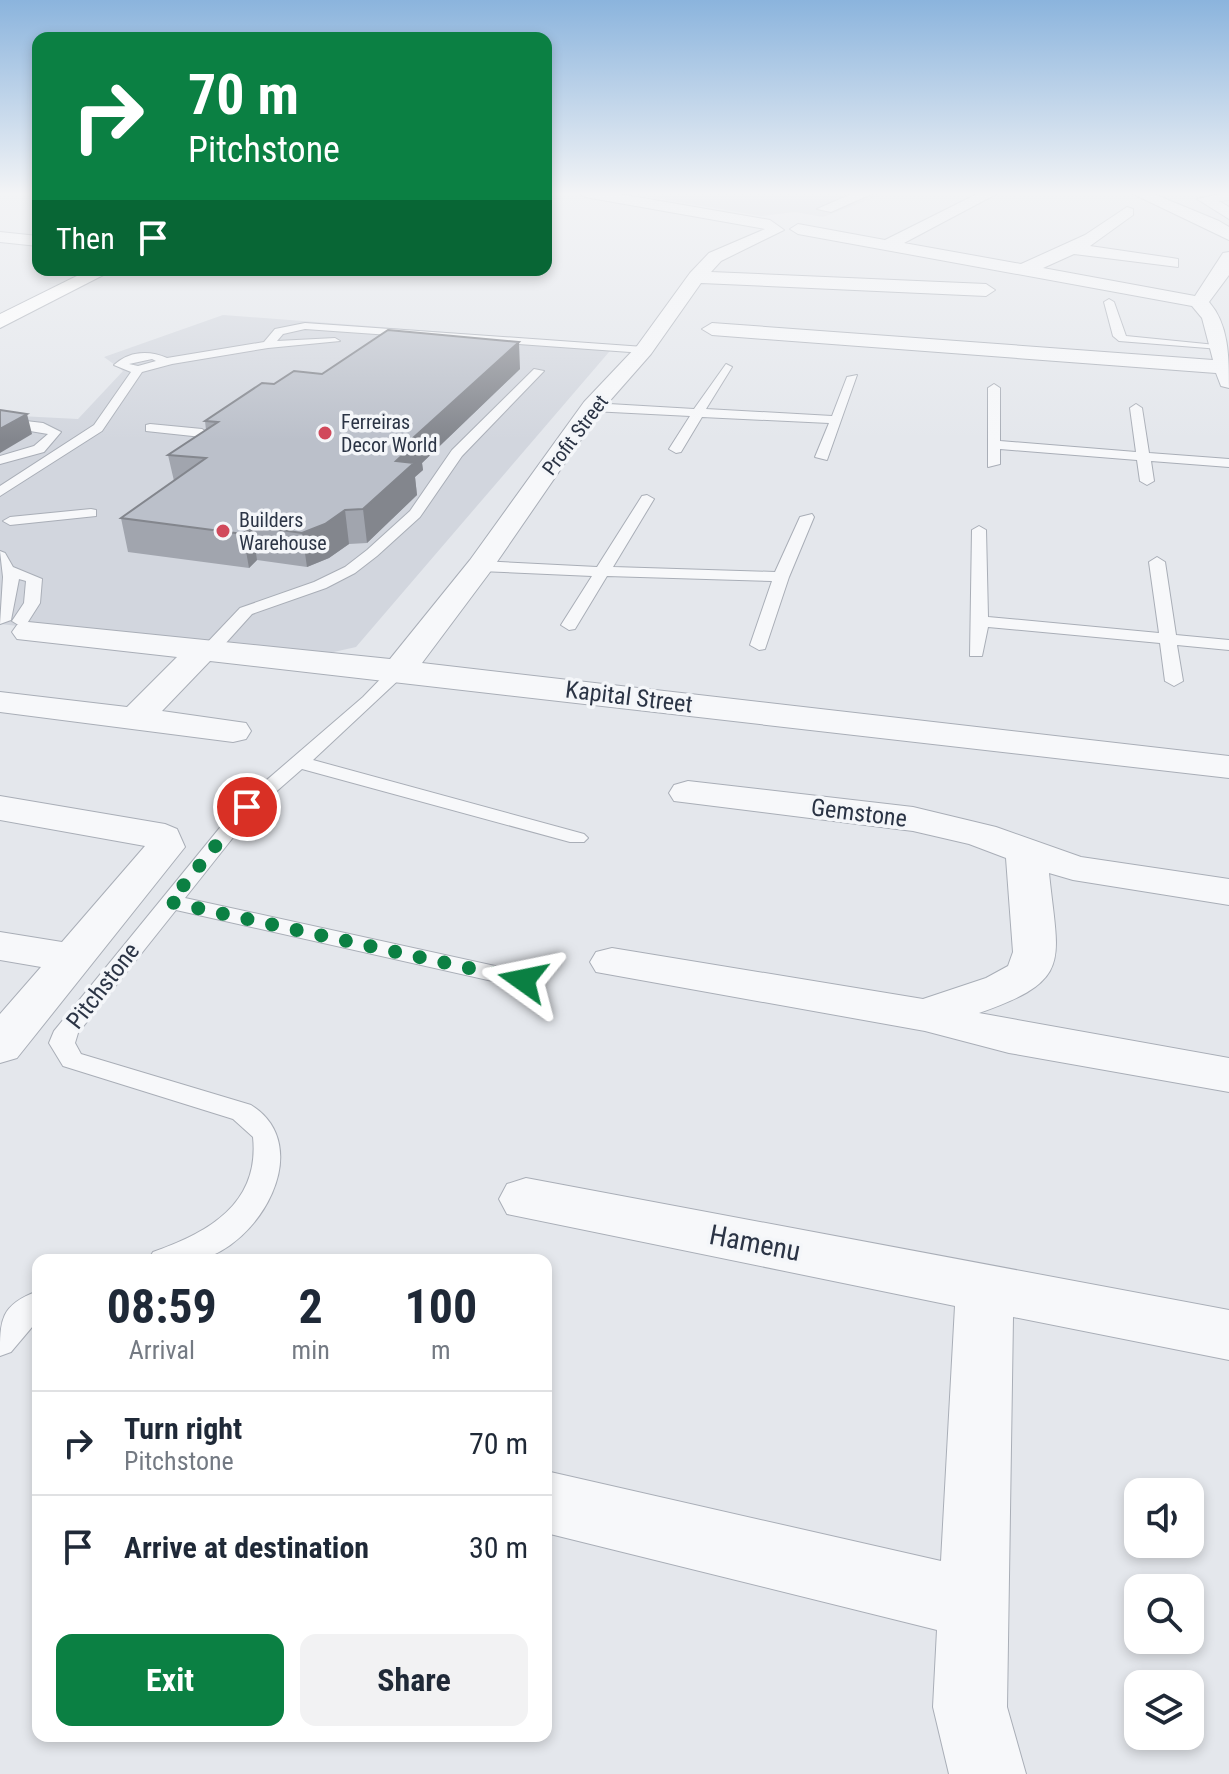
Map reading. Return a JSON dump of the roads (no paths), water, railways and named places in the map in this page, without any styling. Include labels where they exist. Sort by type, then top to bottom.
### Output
[{"type":"main road","points":[[0,303],[56,276]]},
{"type":"main road","points":[[0,322],[92,276]]},
{"type":"street","name":"Profit Street","points":[[399,670],[480,566],[592,407],[644,350],[698,275]]},
{"type":"street","points":[[800,281],[810,275]]},
{"type":"street","points":[[1050,275],[1215,303]]},
{"type":"street","points":[[712,329],[1225,365],[1215,303],[1224,275]]},
{"type":"street","points":[[696,277],[986,290]]},
{"type":"street","points":[[781,333],[785,311]]},
{"type":"street","points":[[906,319],[916,342]]},
{"type":"street","name":"Kapital Street","points":[[10,628],[1229,767]]},
{"type":"street","points":[[135,719],[205,651]]},
{"type":"street","points":[[0,702],[233,731]]},
{"type":"street","name":"Gemstone","points":[[688,793],[913,819],[982,835],[1073,868],[1229,892]]},
{"type":"street","points":[[0,808],[151,832],[163,837],[165,847],[0,1046]]},
{"type":"street","points":[[925,1015],[1002,989],[1027,974],[1035,952],[1026,850]]},
{"type":"street","points":[[0,946],[73,958]]},
{"type":"street","points":[[612,962],[925,1015],[1009,1037],[1229,1075]]},
{"type":"street","name":"Hamenu","points":[[526,1199],[1229,1335]]},
{"type":"street","points":[[985,1288],[971,1603],[970,1707],[983,1765],[988,1774]]},
{"type":"street","points":[[552,1503],[971,1603]]},
{"type":"lane","points":[[1109,302],[1118,336],[1123,339],[1225,365]]},
{"type":"lane","points":[[268,345],[279,331],[305,326],[644,350]]},
{"type":"lane","points":[[167,361],[145,356],[125,360],[120,365],[138,370],[160,367],[167,361],[268,345],[320,341],[378,343]]},
{"type":"lane","points":[[676,449],[726,367]]},
{"type":"lane","points":[[0,492],[98,428],[138,370]]},
{"type":"lane","points":[[205,651],[246,611],[320,585],[350,570],[372,553],[415,514],[457,453],[538,371]]},
{"type":"lane","points":[[822,457],[853,377]]},
{"type":"lane","points":[[993,464],[996,445],[994,388]]},
{"type":"lane","points":[[592,407],[834,420]]},
{"type":"lane","points":[[1136,408],[1147,481]]},
{"type":"lane","points":[[0,422],[43,427],[55,432],[50,442],[38,449],[0,460]]},
{"type":"lane","points":[[150,428],[202,433]]},
{"type":"lane","points":[[996,445],[1229,463]]},
{"type":"lane","points":[[569,625],[647,499]]},
{"type":"lane","points":[[4,548],[91,513]]},
{"type":"lane","points":[[759,645],[781,577],[807,517]]},
{"type":"lane","points":[[976,652],[980,621],[979,530]]},
{"type":"lane","points":[[4,548],[11,585],[10,628]]},
{"type":"lane","points":[[4,548],[34,579],[32,603],[10,628]]},
{"type":"lane","points":[[1157,562],[1174,681]]},
{"type":"lane","points":[[480,566],[603,572],[687,571],[781,577]]},
{"type":"lane","points":[[980,621],[1229,645]]},
{"type":"lane","name":"Pitchstone","points":[[182,1254],[200,1248],[238,1223],[260,1190],[269,1145],[262,1126],[242,1112],[72,1060],[62,1043],[66,1031],[247,807],[399,670]]},
{"type":"lane","points":[[298,762],[577,838]]},
{"type":"lane","points":[[170,902],[523,980]]},
{"type":"lane","points":[[0,1343],[21,1315],[32,1308]]},
{"type":"place","name":"Ferreiras Decor World","points":[[325,433]]},
{"type":"place","name":"Builders Warehouse","points":[[223,531]]}]
